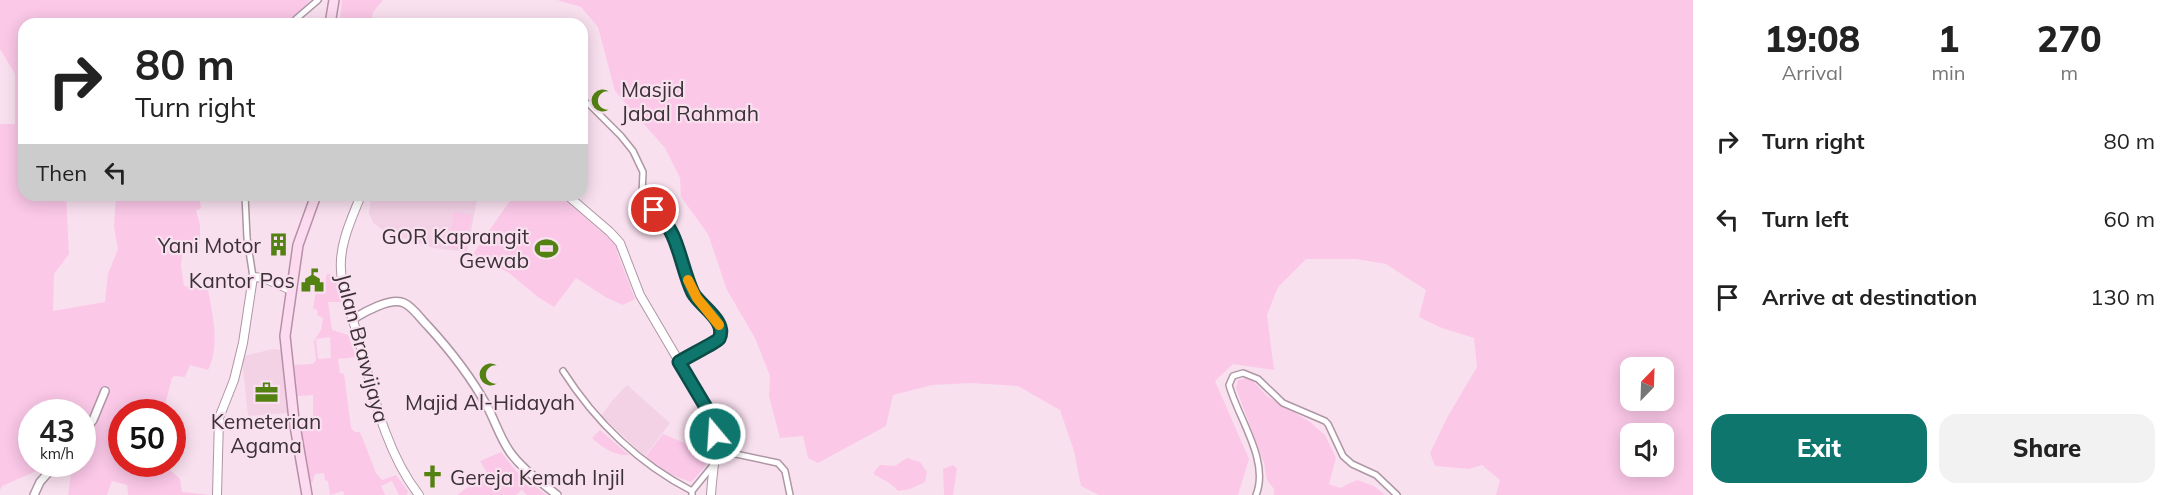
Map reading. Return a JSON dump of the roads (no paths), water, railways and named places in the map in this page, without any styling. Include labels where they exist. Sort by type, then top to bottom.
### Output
[{"type":"main road","points":[[331,18],[334,0]]},
{"type":"main road","points":[[307,495],[294,420],[285,342],[298,245],[314,201]]},
{"type":"main road","name":"Jalan Brawijaya","points":[[359,201],[348,228],[341,270],[352,319],[383,425],[402,469],[419,495]]},
{"type":"main road","points":[[574,201],[617,239],[640,295],[707,409],[714,426],[717,450],[711,495]]},
{"type":"main road","points":[[217,495],[219,418],[234,380],[243,343],[253,277],[264,278],[291,290]]},
{"type":"street","points":[[297,18],[318,0]]},
{"type":"street","points":[[588,104],[633,151],[643,172],[642,195],[660,215],[672,234],[693,292],[719,325],[720,336],[717,342],[701,348],[679,362]]},
{"type":"street","points":[[245,201],[247,238],[253,277]]},
{"type":"street","points":[[352,319],[394,302],[404,303],[412,309],[447,347],[469,377],[488,408],[504,443],[517,461],[557,495]]},
{"type":"street","points":[[563,371],[581,399],[618,438],[663,475],[692,493],[715,462]]},
{"type":"street","points":[[1256,495],[1260,477],[1257,457],[1229,385],[1233,376],[1243,373],[1258,379],[1283,403],[1329,424],[1343,456],[1356,466],[1373,473],[1397,495]]},
{"type":"street","points":[[96,413],[105,391]]},
{"type":"street","points":[[717,450],[778,464],[784,471],[790,495]]},
{"type":"street","points":[[34,495],[44,477]]},
{"type":"place","name":"Masjid Jabal Rahmah","points":[[603,101]]},
{"type":"place","name":"Yani Motor","points":[[279,245]]},
{"type":"place","name":"GOR Kaprangit Gewab","points":[[547,248]]},
{"type":"place","name":"Kantor Pos","points":[[313,280]]},
{"type":"place","name":"Majid Al-Hidayah","points":[[490,374]]},
{"type":"place","name":"Kemeterian Agama","points":[[266,393]]},
{"type":"place","name":"Gereja Kemah Injil","points":[[432,477]]}]
